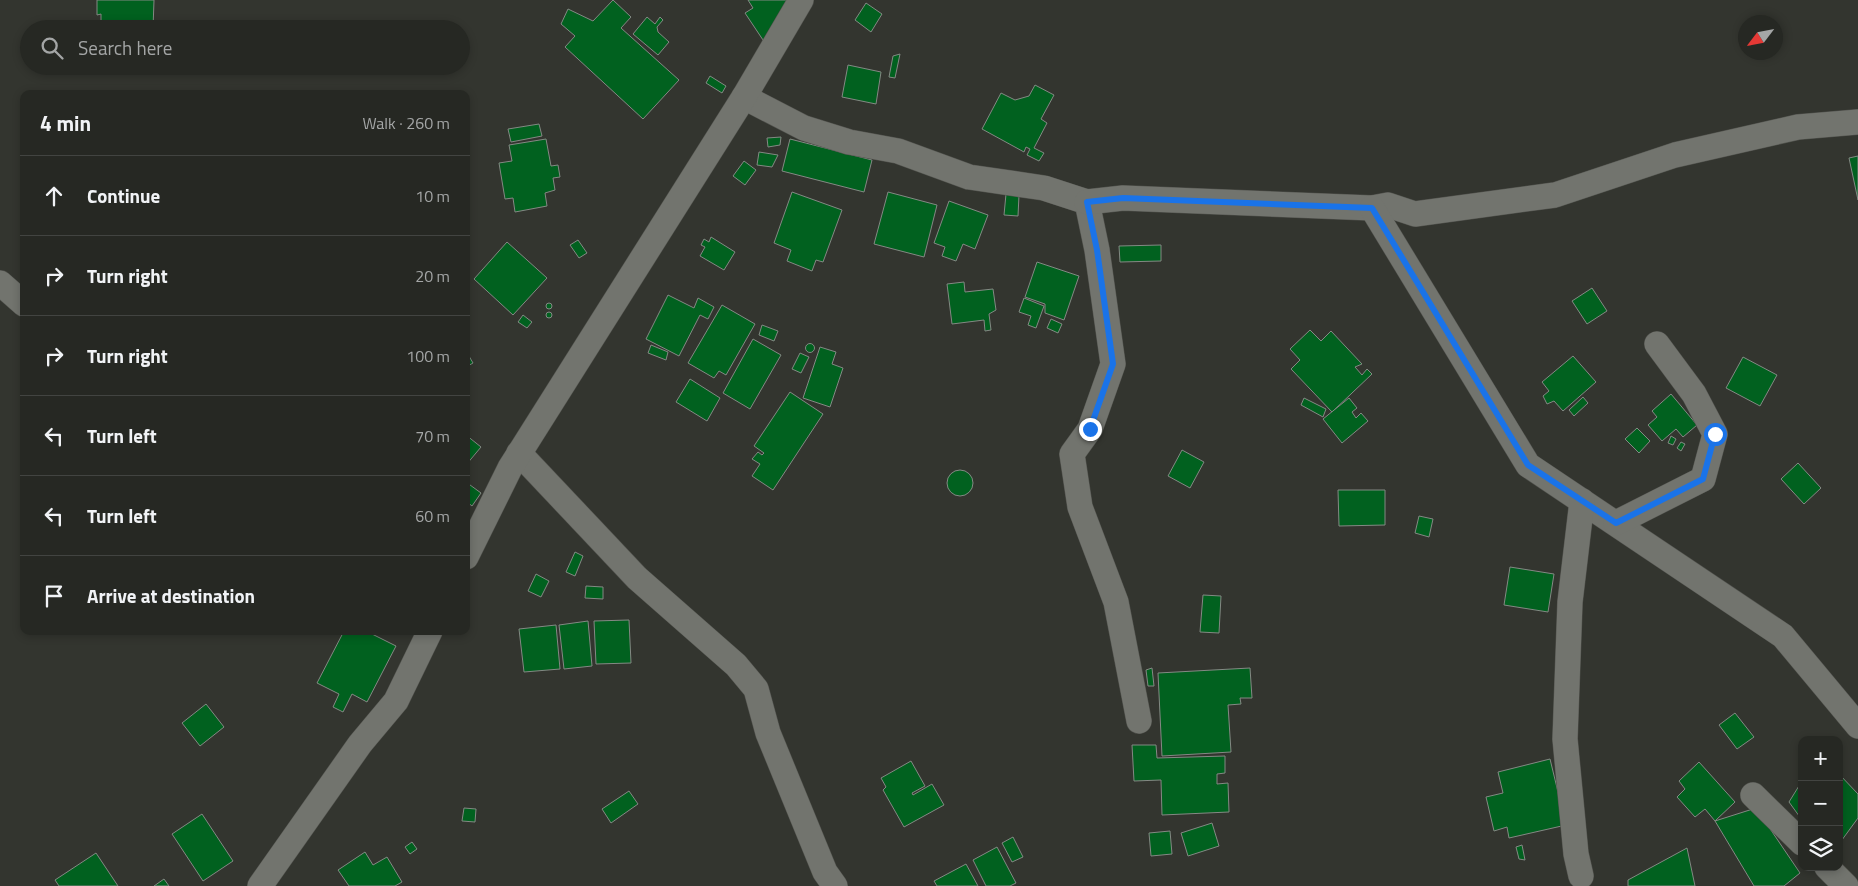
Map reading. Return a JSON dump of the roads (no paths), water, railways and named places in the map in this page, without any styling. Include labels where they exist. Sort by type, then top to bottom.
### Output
[{"type":"street","points":[[470,549],[519,453],[744,97],[801,0]]},
{"type":"street","points":[[744,97],[804,128],[849,142],[898,152],[969,177],[1044,188],[1087,202],[1123,198],[1372,208],[1388,205],[1415,214],[1555,195],[1675,155],[1798,127],[1858,122]]},
{"type":"street","points":[[1087,202],[1097,250],[1113,364],[1090,429],[1072,454],[1080,506],[1116,602],[1139,721]]},
{"type":"street","points":[[1372,208],[1528,465],[1783,636],[1858,726]]},
{"type":"street","points":[[0,283],[20,300]]},
{"type":"street","points":[[1616,523],[1703,479],[1715,434],[1694,394],[1657,344]]},
{"type":"street","points":[[519,453],[637,578],[736,665],[756,688],[768,733],[825,872],[835,886]]},
{"type":"street","points":[[1581,876],[1576,854],[1565,738],[1570,602],[1582,501]]},
{"type":"street","points":[[260,886],[360,744],[396,701],[428,635]]},
{"type":"street","points":[[1753,795],[1798,839]]},
{"type":"street","points":[[1831,871],[1846,886]]}]
